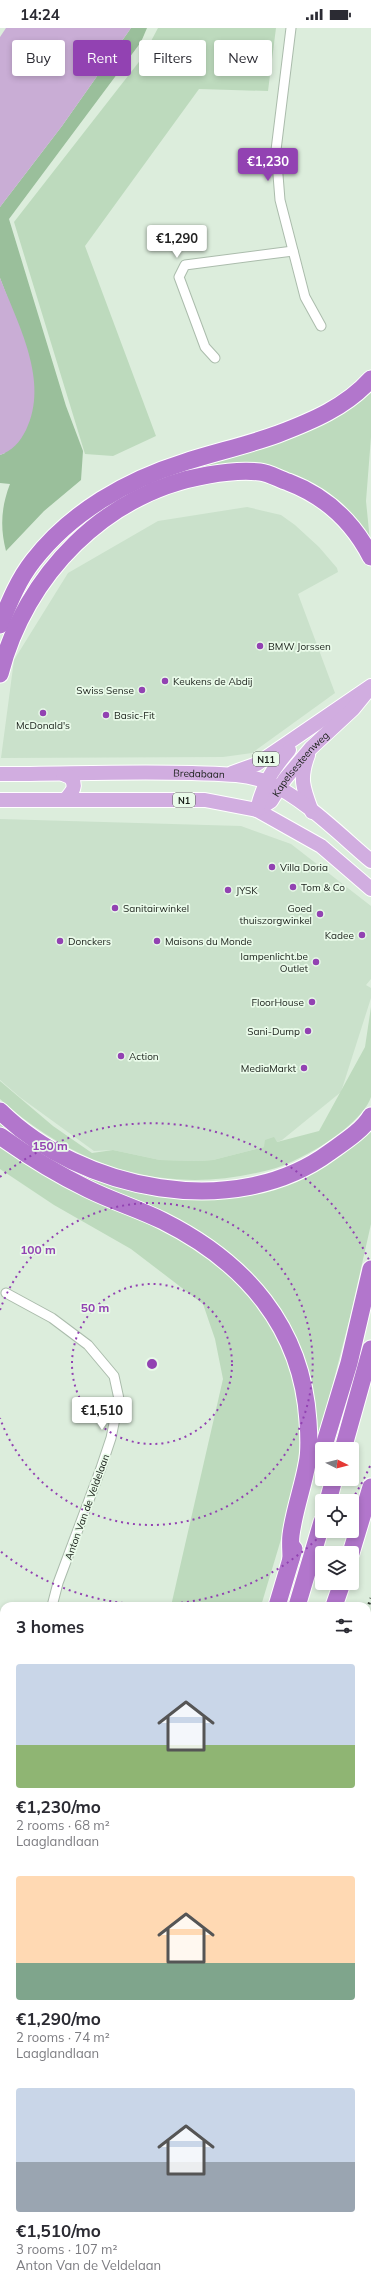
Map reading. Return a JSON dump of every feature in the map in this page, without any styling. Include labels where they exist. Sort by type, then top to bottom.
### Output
[{"type":"highway","points":[[0,625],[12,596],[32,562],[58,532],[90,507],[140,478],[184,462],[264,439],[320,417],[351,398],[371,380]]},
{"type":"highway","points":[[0,674],[6,653],[24,611],[45,577],[67,552],[117,509],[147,493],[187,478],[230,471],[261,472],[294,484],[331,505],[362,540],[371,557]]},
{"type":"highway","points":[[0,1111],[40,1144],[81,1166],[125,1181],[157,1188],[204,1190],[274,1181],[314,1164],[344,1142],[371,1116]]},
{"type":"highway","points":[[0,1136],[39,1164],[89,1190],[163,1221],[212,1249],[251,1283],[267,1303],[282,1329],[301,1377],[308,1421],[308,1462],[291,1534],[291,1559]]},
{"type":"highway","points":[[325,1442],[349,1363],[371,1269]]},
{"type":"highway","points":[[345,1442],[371,1349]]},
{"type":"highway","points":[[278,1602],[315,1477]]},
{"type":"highway","points":[[353,1546],[371,1487]]},
{"type":"highway","points":[[298,1602],[317,1538]]},
{"type":"highway","points":[[335,1602],[340,1590]]},
{"type":"main road","name":"Kapelsesteenweg","points":[[227,774],[257,764],[301,736],[346,702],[371,686]]},
{"type":"main road","name":"Kapelsesteenweg","points":[[257,810],[271,801],[311,748],[353,709],[371,686]]},
{"type":"main road","name":"Kapelsesteenweg","points":[[257,810],[266,782],[276,763],[301,736]]},
{"type":"main road","name":"N11","points":[[311,748],[303,768],[302,784],[312,812]]},
{"type":"main road","name":"Bredabaan","points":[[0,774],[63,774],[138,771],[227,774],[266,782],[279,789],[312,812],[371,861]]},
{"type":"main road","points":[[63,774],[70,777],[74,787],[73,792],[65,800]]},
{"type":"main road","name":"N1","points":[[0,800],[205,800],[257,810],[321,846],[371,889]]},
{"type":"street","points":[[290,28],[276,150],[280,200],[306,297],[321,326]]},
{"type":"street","points":[[215,358],[205,347],[179,277],[185,265],[293,251]]},
{"type":"street","name":"Anton Van de Veldelaan","points":[[6,1293],[52,1318],[88,1345],[114,1376],[119,1399],[112,1438],[58,1583],[53,1602]]},
{"type":"shaded area","points":[[6,28],[131,28],[123,40],[73,40],[73,76],[97,76],[62,126],[0,207],[0,37]]},
{"type":"shaded area","points":[[158,28],[276,28],[272,60],[272,40],[214,40],[214,76],[270,76],[268,91],[199,89],[85,246],[156,436],[113,456],[85,454],[14,222],[128,76],[131,76],[131,72],[139,62],[139,76],[206,76],[206,40],[152,40]]},
{"type":"shaded area","points":[[0,278],[29,353],[35,392],[33,412],[24,434],[12,448],[0,455]]},
{"type":"shaded area","points":[[371,386],[371,437],[366,501],[370,541],[269,471],[135,494],[140,485]]},
{"type":"shaded area","points":[[247,507],[281,515],[295,525],[319,547],[337,568],[338,572],[298,594],[335,693],[252,753],[223,757],[1,758],[14,660],[68,573],[158,521]]},
{"type":"shaded area","points":[[0,819],[241,826],[291,844],[371,906],[371,979],[366,985],[371,988],[371,998],[341,1092],[282,1140],[264,1147],[213,1160],[199,1161],[160,1160],[113,1150],[94,1151],[21,1098],[0,1080]]},
{"type":"shaded area","points":[[371,1007],[371,1097],[367,1105],[353,1121],[335,1137],[317,1149],[276,1168],[238,1177],[200,1180],[164,1178],[129,1171],[95,1160],[62,1144],[30,1124],[0,1099],[0,1081],[53,1126],[92,1153],[113,1150],[160,1160],[213,1160],[264,1147],[265,1140],[274,1137],[277,1142],[319,1131],[365,1047]]},
{"type":"shaded area","points":[[0,1117],[83,1171],[247,1191],[371,1126],[371,1224],[350,1317],[318,1442],[301,1351],[281,1314],[245,1270],[86,1182],[0,1128]]},
{"type":"shaded area","points":[[0,1146],[18,1159],[56,1182],[137,1218],[180,1240],[214,1262],[244,1288],[259,1306],[271,1325],[282,1346],[296,1391],[300,1438],[292,1498],[262,1602],[172,1602],[223,1379],[215,1339],[203,1304],[131,1249],[54,1205],[0,1169]]},
{"type":"green space","points":[[131,28],[147,28],[142,40],[139,40],[139,45],[131,55],[131,40],[123,40]]},
{"type":"green space","points":[[97,76],[116,76],[9,219],[66,406],[83,451],[81,480],[44,511],[6,551],[2,518],[10,484],[0,483],[0,455],[5,453],[8,299],[0,278],[0,207],[62,126]]},
{"type":"railway","points":[[370,1602],[371,1598]]},
{"type":"place","name":"BMW Jorssen","points":[[260,646]]},
{"type":"place","name":"Keukens de Abdij","points":[[165,681]]},
{"type":"place","name":"Swiss Sense","points":[[142,690]]},
{"type":"place","name":"McDonald's","points":[[43,713]]},
{"type":"place","name":"Basic-Fit","points":[[106,715]]},
{"type":"place","name":"Villa Doria","points":[[272,867]]},
{"type":"place","name":"Tom & Co","points":[[293,887]]},
{"type":"place","name":"JYSK","points":[[228,890]]},
{"type":"place","name":"Sanitairwinkel","points":[[115,908]]},
{"type":"place","name":"Goed thuiszorgwinkel","points":[[320,914]]},
{"type":"place","name":"Kadee","points":[[362,935]]},
{"type":"place","name":"Donckers","points":[[60,941]]},
{"type":"place","name":"Maisons du Monde","points":[[157,941]]},
{"type":"place","name":"lampenlicht.be Outlet","points":[[316,962]]},
{"type":"place","name":"FloorHouse","points":[[312,1002]]},
{"type":"place","name":"Sani-Dump","points":[[308,1031]]},
{"type":"place","name":"Action","points":[[121,1056]]},
{"type":"place","name":"MediaMarkt","points":[[304,1068]]}]
